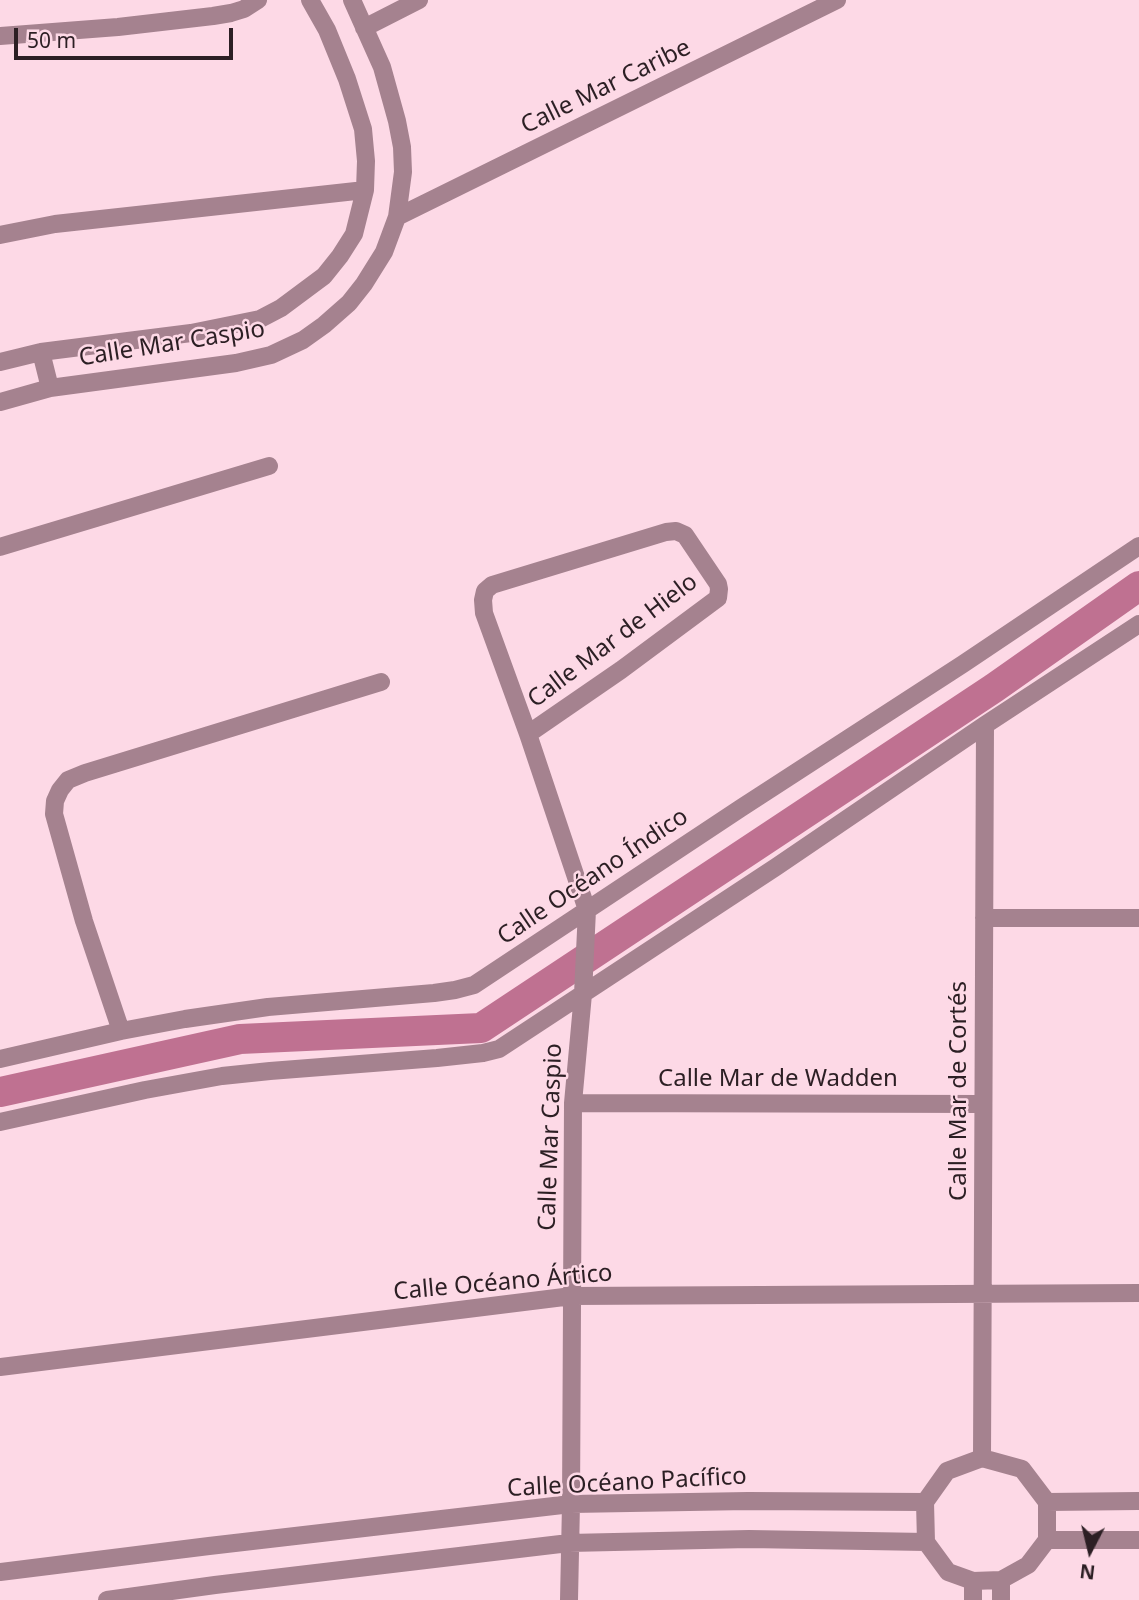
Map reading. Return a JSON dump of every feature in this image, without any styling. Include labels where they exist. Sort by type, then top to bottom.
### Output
[{"type":"street","points":[[0,36],[213,16],[244,9],[258,0]]},
{"type":"street","name":"Calle Mar Caspio","points":[[0,362],[41,352],[260,320],[292,301],[324,276],[354,234],[365,190],[366,161],[363,129],[347,79],[327,30],[310,0]]},
{"type":"street","name":"Calle Mar Caspio","points":[[0,402],[50,388],[236,363],[271,355],[303,340],[349,303],[384,252],[397,217],[403,172],[397,121],[382,67],[352,0]]},
{"type":"street","points":[[364,28],[419,0]]},
{"type":"street","name":"Calle Mar Caribe","points":[[397,217],[837,0]]},
{"type":"street","points":[[0,235],[55,224],[365,190]]},
{"type":"street","points":[[41,352],[50,388]]},
{"type":"street","points":[[0,547],[268,466]]},
{"type":"street","name":"Calle Mar de Hielo","points":[[528,734],[718,598],[718,584],[685,535],[676,531],[666,532],[488,587],[484,595],[483,608],[587,914]]},
{"type":"street","name":"Calle Océano Índico","points":[[4,1057],[185,1019],[268,1007],[455,990],[474,985],[587,914],[741,808],[1139,546]]},
{"type":"street","points":[[0,1122],[222,1076],[437,1058],[499,1049],[1139,624]]},
{"type":"street","points":[[121,1031],[84,921],[54,814],[55,801],[60,790],[68,780],[85,773],[381,682]]},
{"type":"street","name":"Calle Mar de Cortés","points":[[982,1458],[985,725]]},
{"type":"street","name":"Calle Mar Caspio","points":[[569,1600],[573,1102],[587,914]]},
{"type":"street","points":[[984,918],[1139,918]]},
{"type":"street","name":"Calle Mar de Wadden","points":[[573,1102],[983,1104]]},
{"type":"street","name":"Calle Océano Ártico","points":[[0,1367],[572,1296],[1139,1293]]},
{"type":"street","points":[[982,1458],[1022,1469],[1047,1502],[1047,1539],[1028,1565],[1001,1580],[972,1581],[948,1572],[926,1542],[925,1502],[947,1471],[982,1458]]},
{"type":"street","points":[[1047,1502],[1139,1501]]},
{"type":"street","name":"Calle Océano Pacífico","points":[[0,1572],[571,1504],[925,1502]]},
{"type":"street","points":[[107,1600],[569,1543],[749,1539],[926,1542]]},
{"type":"street","points":[[1047,1539],[1139,1540]]},
{"type":"street","points":[[1000,1600],[1001,1580]]},
{"type":"street","points":[[972,1581],[972,1600]]},
{"type":"waterway","points":[[0,1092],[240,1039],[481,1028],[994,688],[1139,586]]}]
